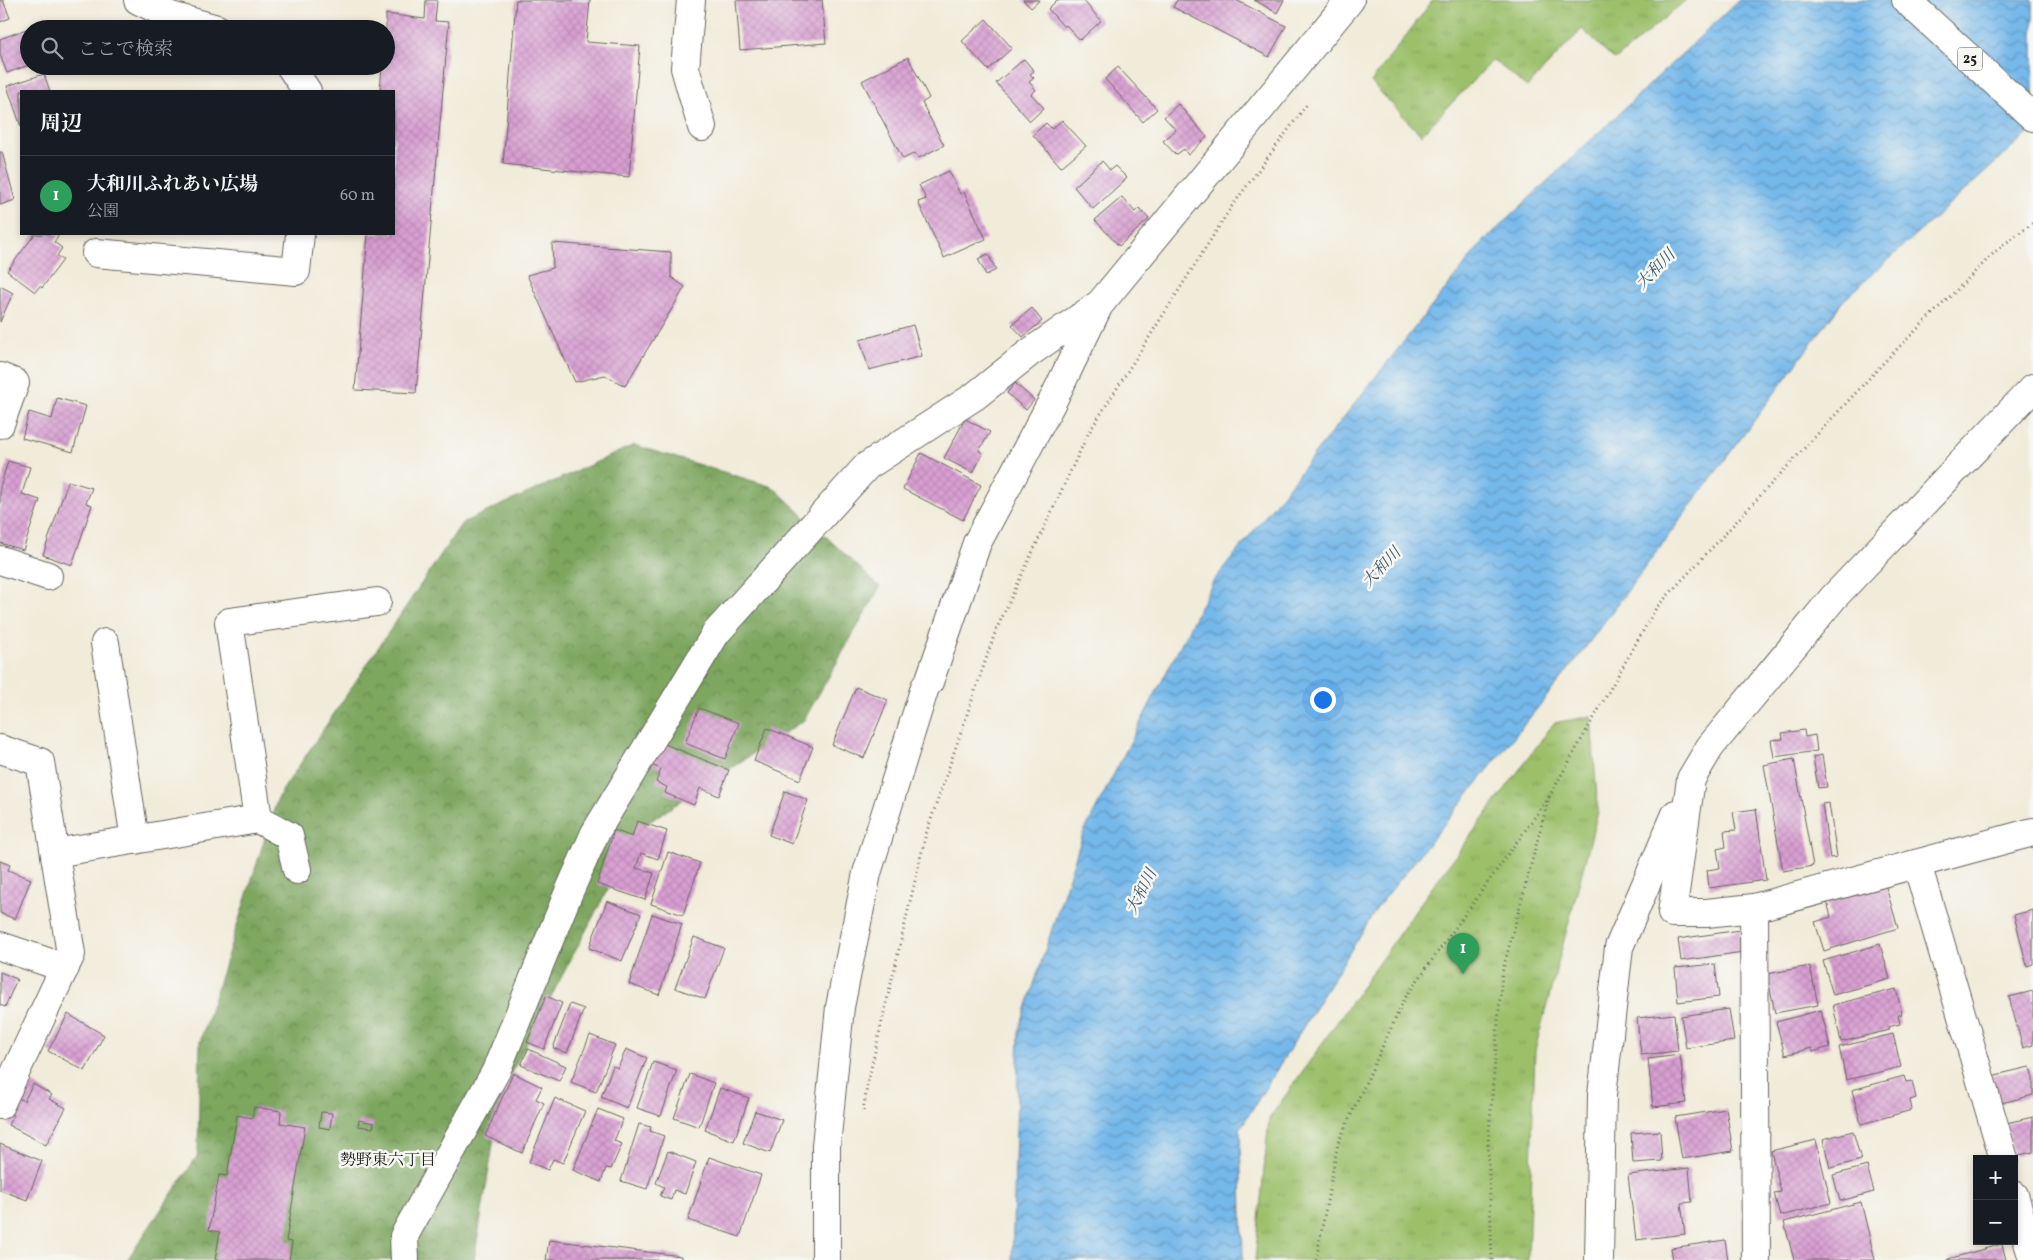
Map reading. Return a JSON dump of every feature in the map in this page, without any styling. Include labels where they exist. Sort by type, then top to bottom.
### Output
[{"type":"main road","points":[[138,0],[171,16],[185,20]]},
{"type":"main road","points":[[691,0],[685,68],[702,127]]},
{"type":"main road","points":[[826,1260],[826,1146],[840,1007],[867,873],[924,687],[930,682],[977,543],[1053,400],[1099,305],[1350,0]]},
{"type":"main road","name":"25","points":[[1906,0],[2033,117]]},
{"type":"main road","points":[[296,75],[306,90]]},
{"type":"main road","points":[[96,252],[296,271],[300,235]]},
{"type":"main road","points":[[405,1260],[404,1236],[496,1070],[595,833],[716,633],[867,466],[975,396],[1029,353],[1099,305]]},
{"type":"main road","points":[[0,377],[15,383],[0,424]]},
{"type":"main road","points":[[1598,1260],[1602,1095],[1619,947],[1691,779],[1710,747],[1833,598],[2033,388]]},
{"type":"main road","points":[[0,560],[48,576]]},
{"type":"main road","points":[[258,819],[230,622],[377,602]]},
{"type":"main road","points":[[105,643],[135,840]]},
{"type":"main road","points":[[0,749],[40,762],[71,954],[0,1105]]},
{"type":"main road","points":[[1691,779],[1672,913],[1706,913],[1754,908],[2033,832]]},
{"type":"main road","points":[[55,853],[258,819],[289,836],[297,870]]},
{"type":"main road","points":[[1917,864],[2003,1155]]},
{"type":"main road","points":[[1754,908],[1756,1260]]},
{"type":"main road","points":[[0,946],[65,968]]},
{"type":"main road","points":[[2015,1200],[2033,1259]]},
{"type":"path","points":[[861,1119],[868,1081],[926,834],[996,630],[1088,434],[1232,206],[1314,95]]},
{"type":"path","points":[[1316,1260],[1338,1143],[1405,998],[1549,797],[1656,608],[1889,357],[1999,248],[2033,223]]},
{"type":"path","points":[[1492,1260],[1488,1145],[1502,973],[1549,797]]},
{"type":"green space","points":[[1433,0],[1686,0],[1615,60],[1582,29],[1527,87],[1493,60],[1421,135],[1371,82]]},
{"type":"green space","points":[[634,445],[773,487],[880,587],[804,720],[640,828],[502,1090],[474,1260],[127,1260],[198,1155],[200,1042],[278,797],[462,523]]},
{"type":"green space","points":[[1591,716],[1598,812],[1535,1050],[1528,1260],[1255,1260],[1269,1119],[1425,897],[1554,723]]},
{"type":"water","name":"大和川","points":[[1739,0],[2033,0],[2033,129],[1843,301],[1576,660],[1377,908],[1240,1129],[1243,1260],[1012,1260],[1019,1030],[1083,834],[1213,582],[1482,243]]},
{"type":"building","points":[[0,0],[3,0],[10,18],[0,22]]},
{"type":"building","points":[[426,0],[437,0],[435,21],[449,22],[416,393],[355,390],[368,235],[395,235],[395,90],[380,90],[381,75],[395,75],[395,20],[386,20],[386,14],[425,19]]},
{"type":"building","points":[[516,0],[590,0],[586,42],[640,46],[629,177],[503,164]]},
{"type":"building","points":[[736,0],[822,0],[826,43],[740,50]]},
{"type":"building","points":[[1023,0],[1040,0],[1031,8]]},
{"type":"building","points":[[1057,0],[1083,0],[1101,21],[1080,40],[1066,25],[1064,27],[1048,9]]},
{"type":"building","points":[[1177,0],[1236,0],[1286,26],[1269,57],[1173,7]]},
{"type":"building","points":[[1254,0],[1284,0],[1277,13]]},
{"type":"building","points":[[986,19],[1012,48],[988,70],[962,41]]},
{"type":"building","points":[[20,31],[20,68],[7,73],[0,55],[0,39]]},
{"type":"building","points":[[908,57],[929,98],[922,103],[944,145],[919,158],[915,153],[903,159],[862,81]]},
{"type":"building","points":[[1024,59],[1034,71],[1030,74],[1034,78],[1029,82],[1036,90],[1031,94],[1044,108],[1030,121],[996,83]]},
{"type":"building","points":[[1118,67],[1157,109],[1143,122],[1105,79]]},
{"type":"building","points":[[44,75],[50,90],[20,90],[20,124],[7,86]]},
{"type":"building","points":[[1178,104],[1207,137],[1188,155],[1184,149],[1176,155],[1163,141],[1176,130],[1164,117]]},
{"type":"building","points":[[1062,120],[1086,146],[1061,167],[1033,135],[1046,123],[1052,129]]},
{"type":"building","points":[[0,152],[2,152],[15,200],[0,205]]},
{"type":"building","points":[[1102,161],[1110,170],[1115,166],[1127,178],[1093,209],[1074,187]]},
{"type":"building","points":[[949,171],[960,194],[964,192],[986,239],[944,258],[918,202],[926,199],[919,185]]},
{"type":"building","points":[[1122,197],[1135,212],[1139,208],[1149,219],[1119,246],[1095,220]]},
{"type":"building","points":[[34,235],[59,235],[54,242],[62,248],[57,256],[63,260],[42,288],[40,286],[35,292],[7,271]]},
{"type":"building","points":[[552,243],[671,252],[671,277],[685,287],[625,386],[605,375],[575,382],[527,275],[553,268]]},
{"type":"building","points":[[988,254],[996,270],[986,275],[978,259]]},
{"type":"building","points":[[0,286],[13,293],[0,322]]},
{"type":"building","points":[[1032,308],[1042,321],[1023,337],[1012,325]]},
{"type":"building","points":[[913,325],[922,356],[869,370],[860,340]]},
{"type":"building","points":[[1015,383],[1034,400],[1026,410],[1007,393]]},
{"type":"building","points":[[57,398],[86,406],[73,452],[22,438],[29,412],[52,419]]},
{"type":"building","points":[[965,419],[990,432],[979,451],[983,453],[973,473],[944,458]]},
{"type":"building","points":[[921,453],[981,485],[963,520],[903,489]]},
{"type":"building","points":[[8,461],[30,467],[22,494],[40,500],[23,550],[0,543],[0,487]]},
{"type":"building","points":[[68,481],[92,488],[86,503],[92,505],[72,565],[43,555]]},
{"type":"building","points":[[856,687],[888,700],[864,758],[832,745]]},
{"type":"building","points":[[699,708],[739,723],[725,759],[685,743]]},
{"type":"building","points":[[767,728],[813,747],[800,780],[754,761]]},
{"type":"building","points":[[1804,730],[1805,737],[1815,735],[1817,751],[1774,757],[1771,740],[1783,739],[1782,733]]},
{"type":"building","points":[[657,741],[729,770],[719,796],[700,788],[694,805],[665,793],[667,787],[656,782],[661,769],[649,764]]},
{"type":"building","points":[[1822,755],[1827,787],[1818,788],[1813,757]]},
{"type":"building","points":[[1794,759],[1813,866],[1783,871],[1764,765]]},
{"type":"building","points":[[785,791],[808,800],[792,844],[769,835]]},
{"type":"building","points":[[1829,803],[1837,857],[1830,858],[1822,804]]},
{"type":"building","points":[[1756,809],[1766,880],[1709,888],[1707,870],[1720,868],[1717,849],[1726,847],[1724,831],[1736,830],[1733,812]]},
{"type":"building","points":[[637,821],[667,831],[658,859],[641,853],[636,868],[654,873],[645,900],[597,884],[614,830],[632,837]]},
{"type":"building","points":[[668,852],[700,863],[683,915],[651,904]]},
{"type":"building","points":[[0,861],[10,865],[8,870],[31,879],[15,919],[0,913]]},
{"type":"building","points":[[1883,877],[1898,928],[1824,951],[1815,922],[1831,917],[1825,894]]},
{"type":"building","points":[[607,901],[641,914],[622,961],[589,948]]},
{"type":"building","points":[[2033,910],[2033,964],[2027,966],[2014,915]]},
{"type":"building","points":[[652,914],[682,924],[659,995],[629,984]]},
{"type":"building","points":[[1740,930],[1743,952],[1681,961],[1678,939]]},
{"type":"building","points":[[694,937],[724,948],[705,999],[675,988]]},
{"type":"building","points":[[1880,944],[1890,979],[1833,995],[1823,961]]},
{"type":"building","points":[[1715,964],[1719,997],[1678,1002],[1675,968]]},
{"type":"building","points":[[1810,966],[1818,1005],[1775,1013],[1767,974]]},
{"type":"building","points":[[0,972],[17,979],[5,1007],[0,1005]]},
{"type":"building","points":[[1896,989],[1902,1014],[1898,1015],[1900,1024],[1888,1027],[1889,1030],[1841,1042],[1833,1005]]},
{"type":"building","points":[[2033,991],[2033,1045],[2023,1048],[2009,997]]},
{"type":"building","points":[[546,996],[562,1003],[544,1049],[527,1042]]},
{"type":"building","points":[[570,1004],[584,1009],[567,1053],[553,1048]]},
{"type":"building","points":[[1729,1009],[1734,1041],[1686,1048],[1681,1016]]},
{"type":"building","points":[[1821,1010],[1830,1047],[1813,1052],[1812,1048],[1785,1055],[1776,1022]]},
{"type":"building","points":[[68,1014],[104,1035],[85,1071],[48,1051]]},
{"type":"building","points":[[1674,1014],[1678,1051],[1641,1055],[1637,1018]]},
{"type":"building","points":[[1893,1034],[1901,1067],[1846,1080],[1839,1047]]},
{"type":"building","points":[[590,1035],[615,1045],[596,1092],[571,1082]]},
{"type":"building","points":[[528,1049],[566,1066],[559,1081],[521,1065]]},
{"type":"building","points":[[626,1049],[647,1058],[627,1108],[601,1097],[613,1066],[618,1068]]},
{"type":"building","points":[[1680,1055],[1686,1103],[1653,1107],[1648,1059]]},
{"type":"building","points":[[653,1062],[677,1070],[661,1116],[637,1108]]},
{"type":"building","points":[[2030,1067],[2033,1078],[2033,1095],[1998,1104],[1991,1076]]},
{"type":"building","points":[[513,1073],[542,1087],[536,1099],[544,1103],[522,1153],[485,1136]]},
{"type":"building","points":[[690,1074],[714,1083],[699,1127],[674,1118]]},
{"type":"building","points":[[1904,1076],[1906,1082],[1912,1081],[1916,1098],[1910,1100],[1912,1110],[1861,1124],[1852,1090]]},
{"type":"building","points":[[33,1084],[52,1095],[49,1099],[66,1108],[46,1145],[8,1125],[13,1115],[9,1112],[17,1097],[24,1101]]},
{"type":"building","points":[[720,1088],[749,1098],[734,1141],[705,1130]]},
{"type":"building","points":[[555,1098],[585,1111],[563,1163],[553,1159],[548,1170],[529,1162]]},
{"type":"building","points":[[254,1107],[281,1111],[280,1123],[305,1127],[286,1241],[292,1242],[289,1260],[215,1260],[220,1232],[209,1230],[219,1175],[227,1176],[237,1115],[252,1118]]},
{"type":"building","points":[[598,1109],[623,1119],[614,1141],[622,1144],[611,1169],[606,1168],[601,1182],[573,1170]]},
{"type":"building","points":[[1726,1109],[1733,1151],[1682,1159],[1675,1117]]},
{"type":"building","points":[[755,1111],[782,1120],[770,1153],[743,1143]]},
{"type":"building","points":[[321,1112],[332,1113],[330,1129],[319,1127]]},
{"type":"building","points":[[2033,1117],[2033,1152],[2014,1155],[2006,1123]]},
{"type":"building","points":[[359,1120],[374,1123],[373,1128],[358,1126]]},
{"type":"building","points":[[639,1124],[651,1127],[650,1131],[664,1136],[647,1189],[621,1181]]},
{"type":"building","points":[[1660,1131],[1662,1161],[1633,1163],[1631,1133]]},
{"type":"building","points":[[1853,1131],[1861,1160],[1830,1168],[1823,1139]]},
{"type":"building","points":[[1816,1140],[1831,1203],[1780,1216],[1774,1193],[1781,1192],[1771,1151]]},
{"type":"building","points":[[0,1144],[42,1161],[27,1200],[0,1190]]},
{"type":"building","points":[[668,1151],[696,1162],[685,1194],[674,1190],[671,1200],[660,1196],[664,1187],[656,1183]]},
{"type":"building","points":[[709,1157],[761,1175],[740,1237],[688,1220]]},
{"type":"building","points":[[1867,1166],[1874,1192],[1840,1201],[1833,1175]]},
{"type":"building","points":[[1689,1168],[1692,1202],[1681,1203],[1685,1234],[1636,1240],[1628,1175]]},
{"type":"building","points":[[1861,1202],[1875,1260],[1794,1260],[1784,1222]]},
{"type":"building","points":[[549,1240],[681,1256],[681,1260],[546,1260]]},
{"type":"building","points":[[1725,1240],[1728,1260],[1673,1260],[1671,1248]]},
{"type":"building","points":[[2002,1245],[2006,1260],[1948,1260]]},
{"type":"place","name":"大和川ふれあい広場","points":[[1463,974]]},
{"type":"district","name":"勢野東六丁目","points":[[388,1161]]}]
